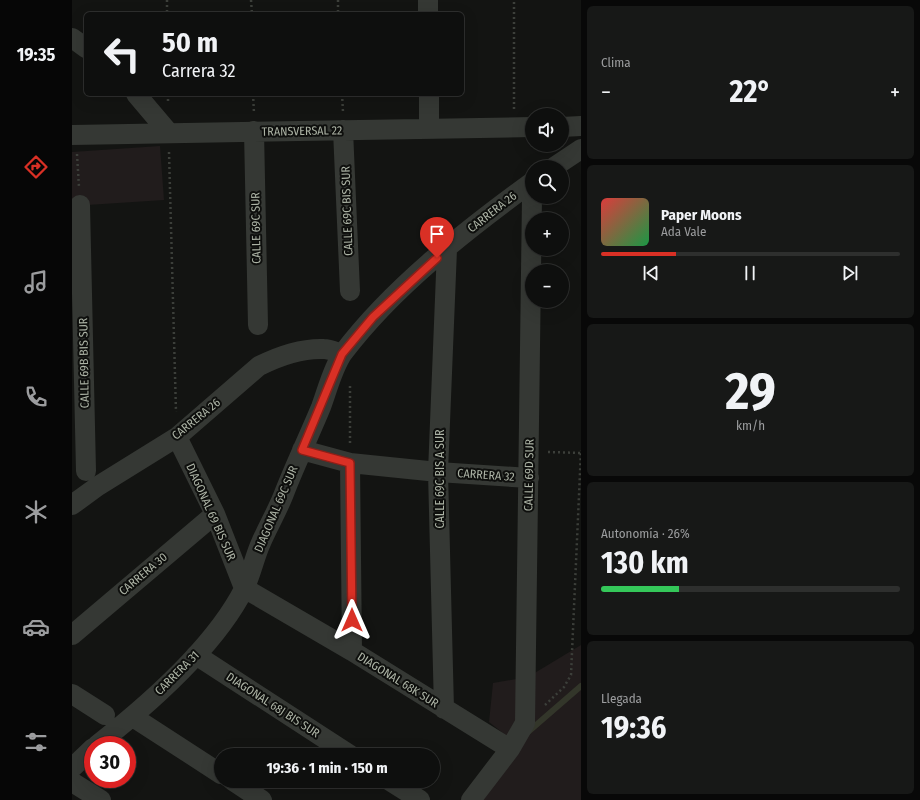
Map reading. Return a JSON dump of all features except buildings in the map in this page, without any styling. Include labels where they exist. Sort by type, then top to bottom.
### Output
[{"type":"street","points":[[428,0],[428,12]]},
{"type":"street","points":[[72,38],[84,47]]},
{"type":"street","points":[[138,96],[169,133]]},
{"type":"street","points":[[429,96],[429,129]]},
{"type":"street","points":[[569,127],[581,126]]},
{"type":"street","name":"TRANSVERSAL 22","points":[[74,135],[523,127]]},
{"type":"street","name":"CALLE 69C BIS SUR","points":[[343,130],[350,291]]},
{"type":"street","name":"CALLE 69C SUR","points":[[254,132],[258,324]]},
{"type":"street","points":[[564,160],[581,149]]},
{"type":"street","name":"CARRERA 26","points":[[72,505],[85,472],[176,437],[259,366],[285,355],[339,349],[446,249],[473,226],[525,187]]},
{"type":"street","name":"CALLE 69D SUR","points":[[471,800],[510,749],[525,723],[532,204]]},
{"type":"street","name":"CALLE 69B BIS SUR","points":[[80,205],[85,472]]},
{"type":"street","name":"CALLE 69C BIS A SUR","points":[[444,709],[438,472],[446,249]]},
{"type":"street","name":"DIAGONAL 69C SUR","points":[[244,588],[260,545],[284,494],[302,450],[339,349]]},
{"type":"street","name":"DIAGONAL 69 BIS SUR","points":[[176,437],[215,514],[244,588]]},
{"type":"street","name":"CARRERA 32","points":[[302,450],[350,463],[438,472],[529,478]]},
{"type":"street","points":[[350,463],[352,651]]},
{"type":"street","name":"CARRERA 30","points":[[72,635],[215,514]]},
{"type":"street","name":"DIAGONAL 68K SUR","points":[[244,588],[352,651],[510,749]]},
{"type":"street","name":"CARRERA 31","points":[[108,736],[133,717],[196,655],[232,610],[244,588]]},
{"type":"street","name":"DIAGONAL 68J BIS SUR","points":[[196,655],[339,748]]},
{"type":"street","points":[[72,694],[105,714]]},
{"type":"street","points":[[133,717],[214,769]]},
{"type":"street","points":[[72,768],[84,757]]},
{"type":"street","points":[[72,782],[101,800]]},
{"type":"street","points":[[243,788],[262,800]]},
{"type":"street","points":[[401,788],[420,800]]},
{"type":"path","points":[[166,0],[167,12]]},
{"type":"path","points":[[251,0],[252,12]]},
{"type":"path","points":[[338,0],[338,12]]},
{"type":"path","points":[[514,0],[523,127]]},
{"type":"path","points":[[169,133],[176,437]]},
{"type":"path","points":[[74,135],[80,205]]},
{"type":"path","points":[[525,723],[564,687],[571,675],[581,452],[529,452]]},
{"type":"shaded area","points":[[160,146],[164,200],[72,206],[72,152]]},
{"type":"shaded area","points":[[581,645],[581,800],[472,800],[514,742],[489,722],[493,683],[528,677]]},
{"type":"waterway","points":[[528,732],[581,686]]},
{"type":"route","points":[[352,620],[350,463],[302,450],[342,354],[373,317],[437,258]]}]
